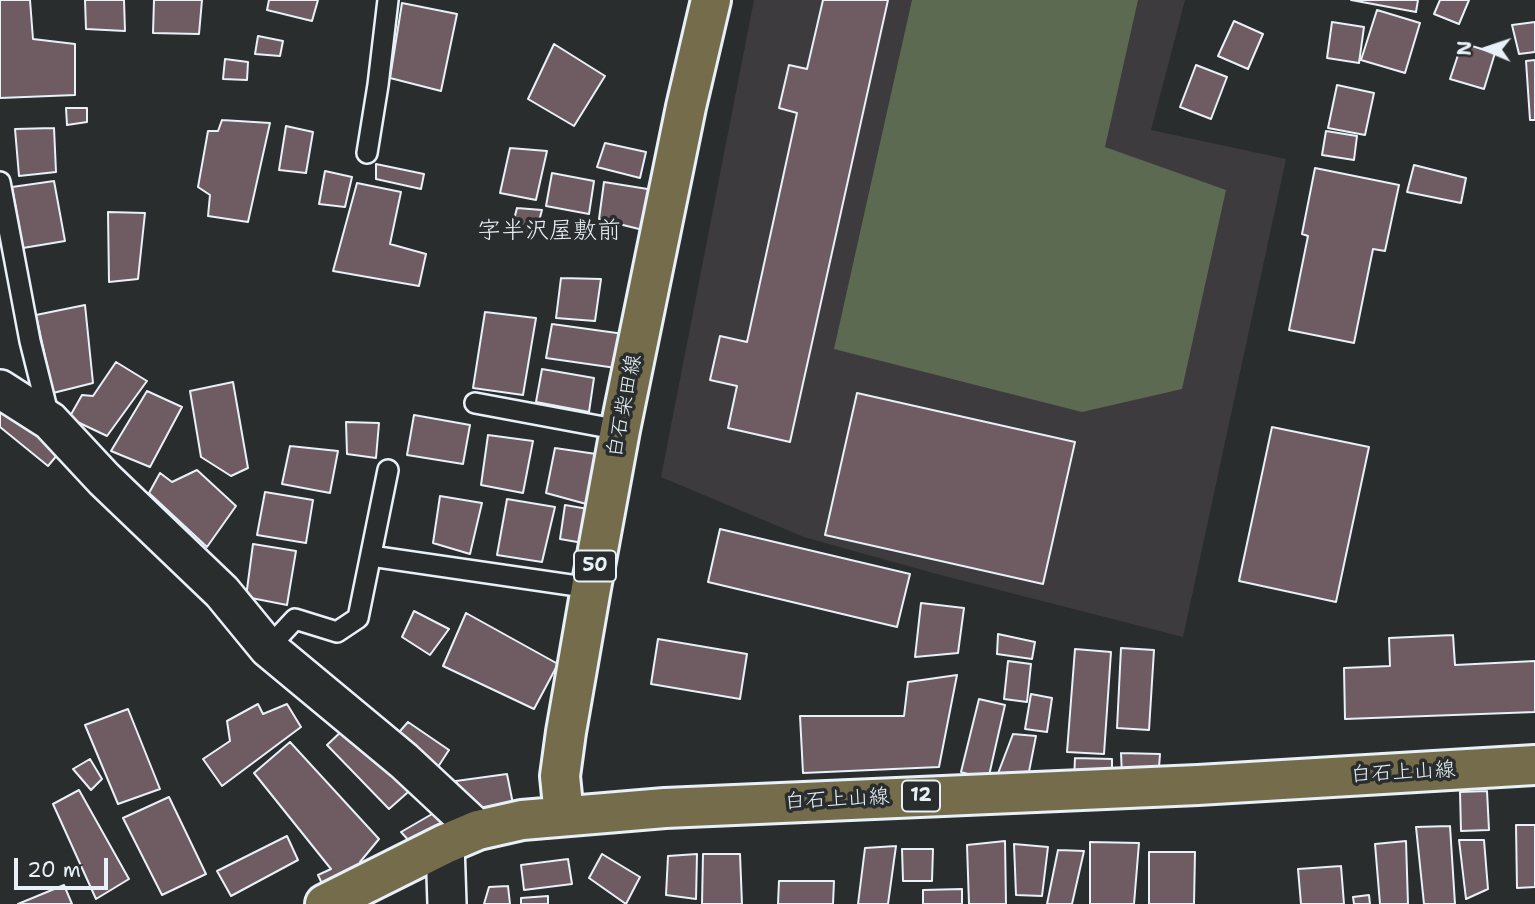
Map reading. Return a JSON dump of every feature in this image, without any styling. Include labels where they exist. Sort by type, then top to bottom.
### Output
[{"type":"main road","name":"白石柴田線","points":[[564,816],[560,776],[591,588],[683,120],[711,0]]},
{"type":"main road","name":"白石上山線","points":[[325,904],[462,837],[522,820],[666,808],[1198,785],[1535,765]]},
{"type":"street","points":[[0,388],[50,421],[104,479],[222,592],[268,648],[404,761],[462,837],[447,904]]},
{"type":"lane","points":[[367,153],[388,0]]},
{"type":"lane","points":[[0,182],[30,341],[50,421]]},
{"type":"lane","points":[[475,403],[620,430]]},
{"type":"lane","points":[[268,648],[295,619],[337,632],[358,618],[388,470]]},
{"type":"lane","points":[[371,556],[591,588]]},
{"type":"shaded area","points":[[754,0],[1185,0],[1151,130],[1286,159],[1183,637],[804,537],[661,477]]},
{"type":"green space","points":[[912,0],[1138,0],[1105,147],[1226,190],[1182,389],[1082,412],[834,349]]},
{"type":"building","points":[[0,0],[30,0],[33,39],[75,44],[75,95],[0,98]]},
{"type":"building","points":[[85,0],[124,0],[125,31],[86,29]]},
{"type":"building","points":[[154,0],[202,0],[199,34],[153,33]]},
{"type":"building","points":[[269,0],[318,0],[312,21],[267,10]]},
{"type":"building","points":[[823,0],[888,0],[790,442],[728,428],[737,386],[710,380],[720,336],[747,342],[797,113],[779,108],[789,65],[807,69]]},
{"type":"building","points":[[1351,0],[1418,0],[1416,12]]},
{"type":"building","points":[[1440,0],[1469,0],[1459,24],[1434,14]]},
{"type":"building","points":[[402,3],[457,14],[441,91],[390,78]]},
{"type":"building","points":[[1377,10],[1420,23],[1405,73],[1361,60]]},
{"type":"building","points":[[1234,21],[1263,34],[1248,69],[1218,56]]},
{"type":"building","points":[[1332,22],[1364,27],[1359,63],[1327,58]]},
{"type":"building","points":[[1535,22],[1535,52],[1519,54],[1512,25]]},
{"type":"building","points":[[258,36],[283,41],[280,56],[255,54]]},
{"type":"building","points":[[1462,43],[1495,53],[1484,89],[1450,79]]},
{"type":"building","points":[[554,44],[605,76],[574,126],[528,99]]},
{"type":"building","points":[[225,59],[248,62],[247,80],[223,79]]},
{"type":"building","points":[[1535,60],[1535,120],[1530,120],[1526,61]]},
{"type":"building","points":[[1196,65],[1227,77],[1211,119],[1180,107]]},
{"type":"building","points":[[1337,85],[1374,93],[1365,135],[1328,128]]},
{"type":"building","points":[[66,108],[87,108],[87,122],[67,125]]},
{"type":"building","points":[[222,120],[270,123],[248,222],[208,216],[210,195],[198,187],[208,131],[218,131]]},
{"type":"building","points":[[286,126],[313,132],[306,173],[279,170]]},
{"type":"building","points":[[54,128],[56,172],[19,176],[15,129]]},
{"type":"building","points":[[1326,131],[1357,136],[1354,160],[1322,155]]},
{"type":"building","points":[[605,143],[646,152],[640,178],[597,167]]},
{"type":"building","points":[[510,148],[547,151],[536,200],[500,193]]},
{"type":"building","points":[[376,164],[424,174],[421,189],[376,179]]},
{"type":"building","points":[[1414,165],[1466,178],[1461,203],[1407,192]]},
{"type":"building","points":[[1315,168],[1399,185],[1385,251],[1373,249],[1354,343],[1289,330],[1308,236],[1302,234]]},
{"type":"building","points":[[325,171],[352,177],[345,207],[319,204]]},
{"type":"building","points":[[552,173],[594,181],[589,214],[546,206]]},
{"type":"building","points":[[54,181],[65,241],[23,248],[12,187]]},
{"type":"building","points":[[604,182],[660,191],[651,232],[599,219]]},
{"type":"building","points":[[357,183],[401,192],[390,244],[426,254],[419,286],[333,271]]},
{"type":"building","points":[[517,208],[542,210],[535,236],[511,231]]},
{"type":"building","points":[[108,212],[145,213],[138,279],[109,282]]},
{"type":"building","points":[[561,278],[601,279],[595,321],[556,318]]},
{"type":"building","points":[[85,305],[93,383],[53,393],[36,315]]},
{"type":"building","points":[[485,312],[536,318],[523,395],[473,388]]},
{"type":"building","points":[[552,324],[624,334],[616,368],[546,358]]},
{"type":"building","points":[[116,362],[147,381],[107,436],[69,418],[82,395],[93,396]]},
{"type":"building","points":[[542,369],[594,378],[589,412],[536,402]]},
{"type":"building","points":[[233,382],[248,468],[231,476],[201,457],[190,391]]},
{"type":"building","points":[[147,391],[182,407],[150,467],[111,451]]},
{"type":"building","points":[[857,393],[1075,442],[1043,584],[825,535]]},
{"type":"building","points":[[0,402],[63,448],[48,466],[0,427]]},
{"type":"building","points":[[414,415],[470,425],[463,464],[407,455]]},
{"type":"building","points":[[346,422],[379,423],[376,458],[347,454]]},
{"type":"building","points":[[1272,427],[1369,447],[1336,602],[1239,581]]},
{"type":"building","points":[[488,435],[533,441],[523,493],[481,485]]},
{"type":"building","points":[[290,446],[338,451],[330,493],[282,484]]},
{"type":"building","points":[[555,448],[603,455],[590,505],[546,493]]},
{"type":"building","points":[[197,470],[236,506],[207,547],[149,493],[160,473],[172,482]]},
{"type":"building","points":[[265,492],[313,500],[306,543],[257,535]]},
{"type":"building","points":[[440,496],[482,503],[470,554],[433,543]]},
{"type":"building","points":[[507,499],[555,507],[542,562],[497,555]]},
{"type":"building","points":[[565,505],[588,509],[583,543],[560,539]]},
{"type":"building","points":[[720,529],[910,574],[897,627],[708,582]]},
{"type":"building","points":[[253,544],[296,551],[287,605],[246,597]]},
{"type":"building","points":[[921,603],[964,608],[958,653],[915,657]]},
{"type":"building","points":[[414,611],[449,629],[430,655],[402,637]]},
{"type":"building","points":[[466,613],[558,664],[534,709],[443,666]]},
{"type":"building","points":[[998,634],[1035,642],[1032,659],[997,654]]},
{"type":"building","points":[[1453,635],[1455,665],[1535,661],[1535,712],[1345,719],[1344,668],[1390,666],[1389,638]]},
{"type":"building","points":[[658,639],[747,654],[740,699],[651,684]]},
{"type":"building","points":[[1121,648],[1154,650],[1149,730],[1117,728]]},
{"type":"building","points":[[1075,649],[1111,652],[1104,754],[1067,752]]},
{"type":"building","points":[[1008,661],[1031,664],[1027,702],[1004,699]]},
{"type":"building","points":[[957,675],[939,767],[803,773],[800,716],[904,716],[908,682]]},
{"type":"building","points":[[1031,694],[1052,698],[1047,732],[1025,729]]},
{"type":"building","points":[[979,699],[1005,705],[988,780],[961,772]]},
{"type":"building","points":[[258,704],[263,714],[287,704],[301,727],[222,786],[203,759],[230,741],[227,721]]},
{"type":"building","points":[[128,709],[160,789],[118,804],[85,725]]},
{"type":"building","points":[[408,722],[449,750],[434,773],[394,738]]},
{"type":"building","points":[[345,728],[416,785],[389,809],[327,745]]},
{"type":"building","points":[[1013,734],[1036,736],[1026,787],[997,776]]},
{"type":"building","points":[[290,742],[379,839],[360,862],[364,881],[329,899],[318,875],[331,869],[254,773]]},
{"type":"building","points":[[1121,753],[1160,754],[1158,781],[1122,776]]},
{"type":"building","points":[[1075,758],[1112,759],[1112,783],[1074,780]]},
{"type":"building","points":[[90,759],[102,779],[91,790],[73,769]]},
{"type":"building","points":[[507,774],[514,809],[469,814],[456,781]]},
{"type":"building","points":[[79,790],[129,879],[96,899],[53,804]]},
{"type":"building","points":[[1487,791],[1489,830],[1461,831],[1460,792]]},
{"type":"building","points":[[169,797],[206,874],[162,895],[123,818]]},
{"type":"building","points":[[439,810],[452,834],[420,853],[401,832]]},
{"type":"building","points":[[1516,825],[1535,825],[1535,887],[1517,888]]},
{"type":"building","points":[[1450,826],[1455,904],[1424,904],[1416,827]]},
{"type":"building","points":[[287,836],[298,860],[231,896],[217,871]]},
{"type":"building","points":[[1459,840],[1484,840],[1488,889],[1466,899]]},
{"type":"building","points":[[1005,841],[1006,904],[969,904],[967,845]]},
{"type":"building","points":[[1406,841],[1408,904],[1380,904],[1375,844]]},
{"type":"building","points":[[1090,842],[1139,843],[1134,904],[1090,904]]},
{"type":"building","points":[[1014,844],[1048,847],[1042,896],[1016,895]]},
{"type":"building","points":[[896,846],[888,904],[858,904],[865,848]]},
{"type":"building","points":[[902,849],[933,849],[932,881],[903,881]]},
{"type":"building","points":[[1058,850],[1084,851],[1072,904],[1047,904]]},
{"type":"building","points":[[1149,852],[1195,852],[1194,904],[1149,904]]},
{"type":"building","points":[[602,854],[640,877],[626,904],[589,878]]},
{"type":"building","points":[[697,854],[696,899],[666,895],[668,856]]},
{"type":"building","points":[[703,854],[740,854],[742,904],[702,904]]},
{"type":"building","points":[[568,859],[572,884],[524,890],[521,865]]},
{"type":"building","points":[[1341,866],[1344,904],[1301,904],[1298,869]]},
{"type":"building","points":[[779,881],[834,881],[833,904],[778,904]]},
{"type":"building","points":[[64,885],[72,904],[18,904]]},
{"type":"building","points":[[508,886],[510,904],[484,904],[489,887]]},
{"type":"building","points":[[962,889],[962,904],[923,904],[923,890]]},
{"type":"building","points":[[1369,895],[1370,904],[1354,904],[1353,897]]},
{"type":"building","points":[[548,896],[548,904],[521,904],[521,898]]},
{"type":"district","name":"字半沢屋敷前","points":[[549,232]]}]
